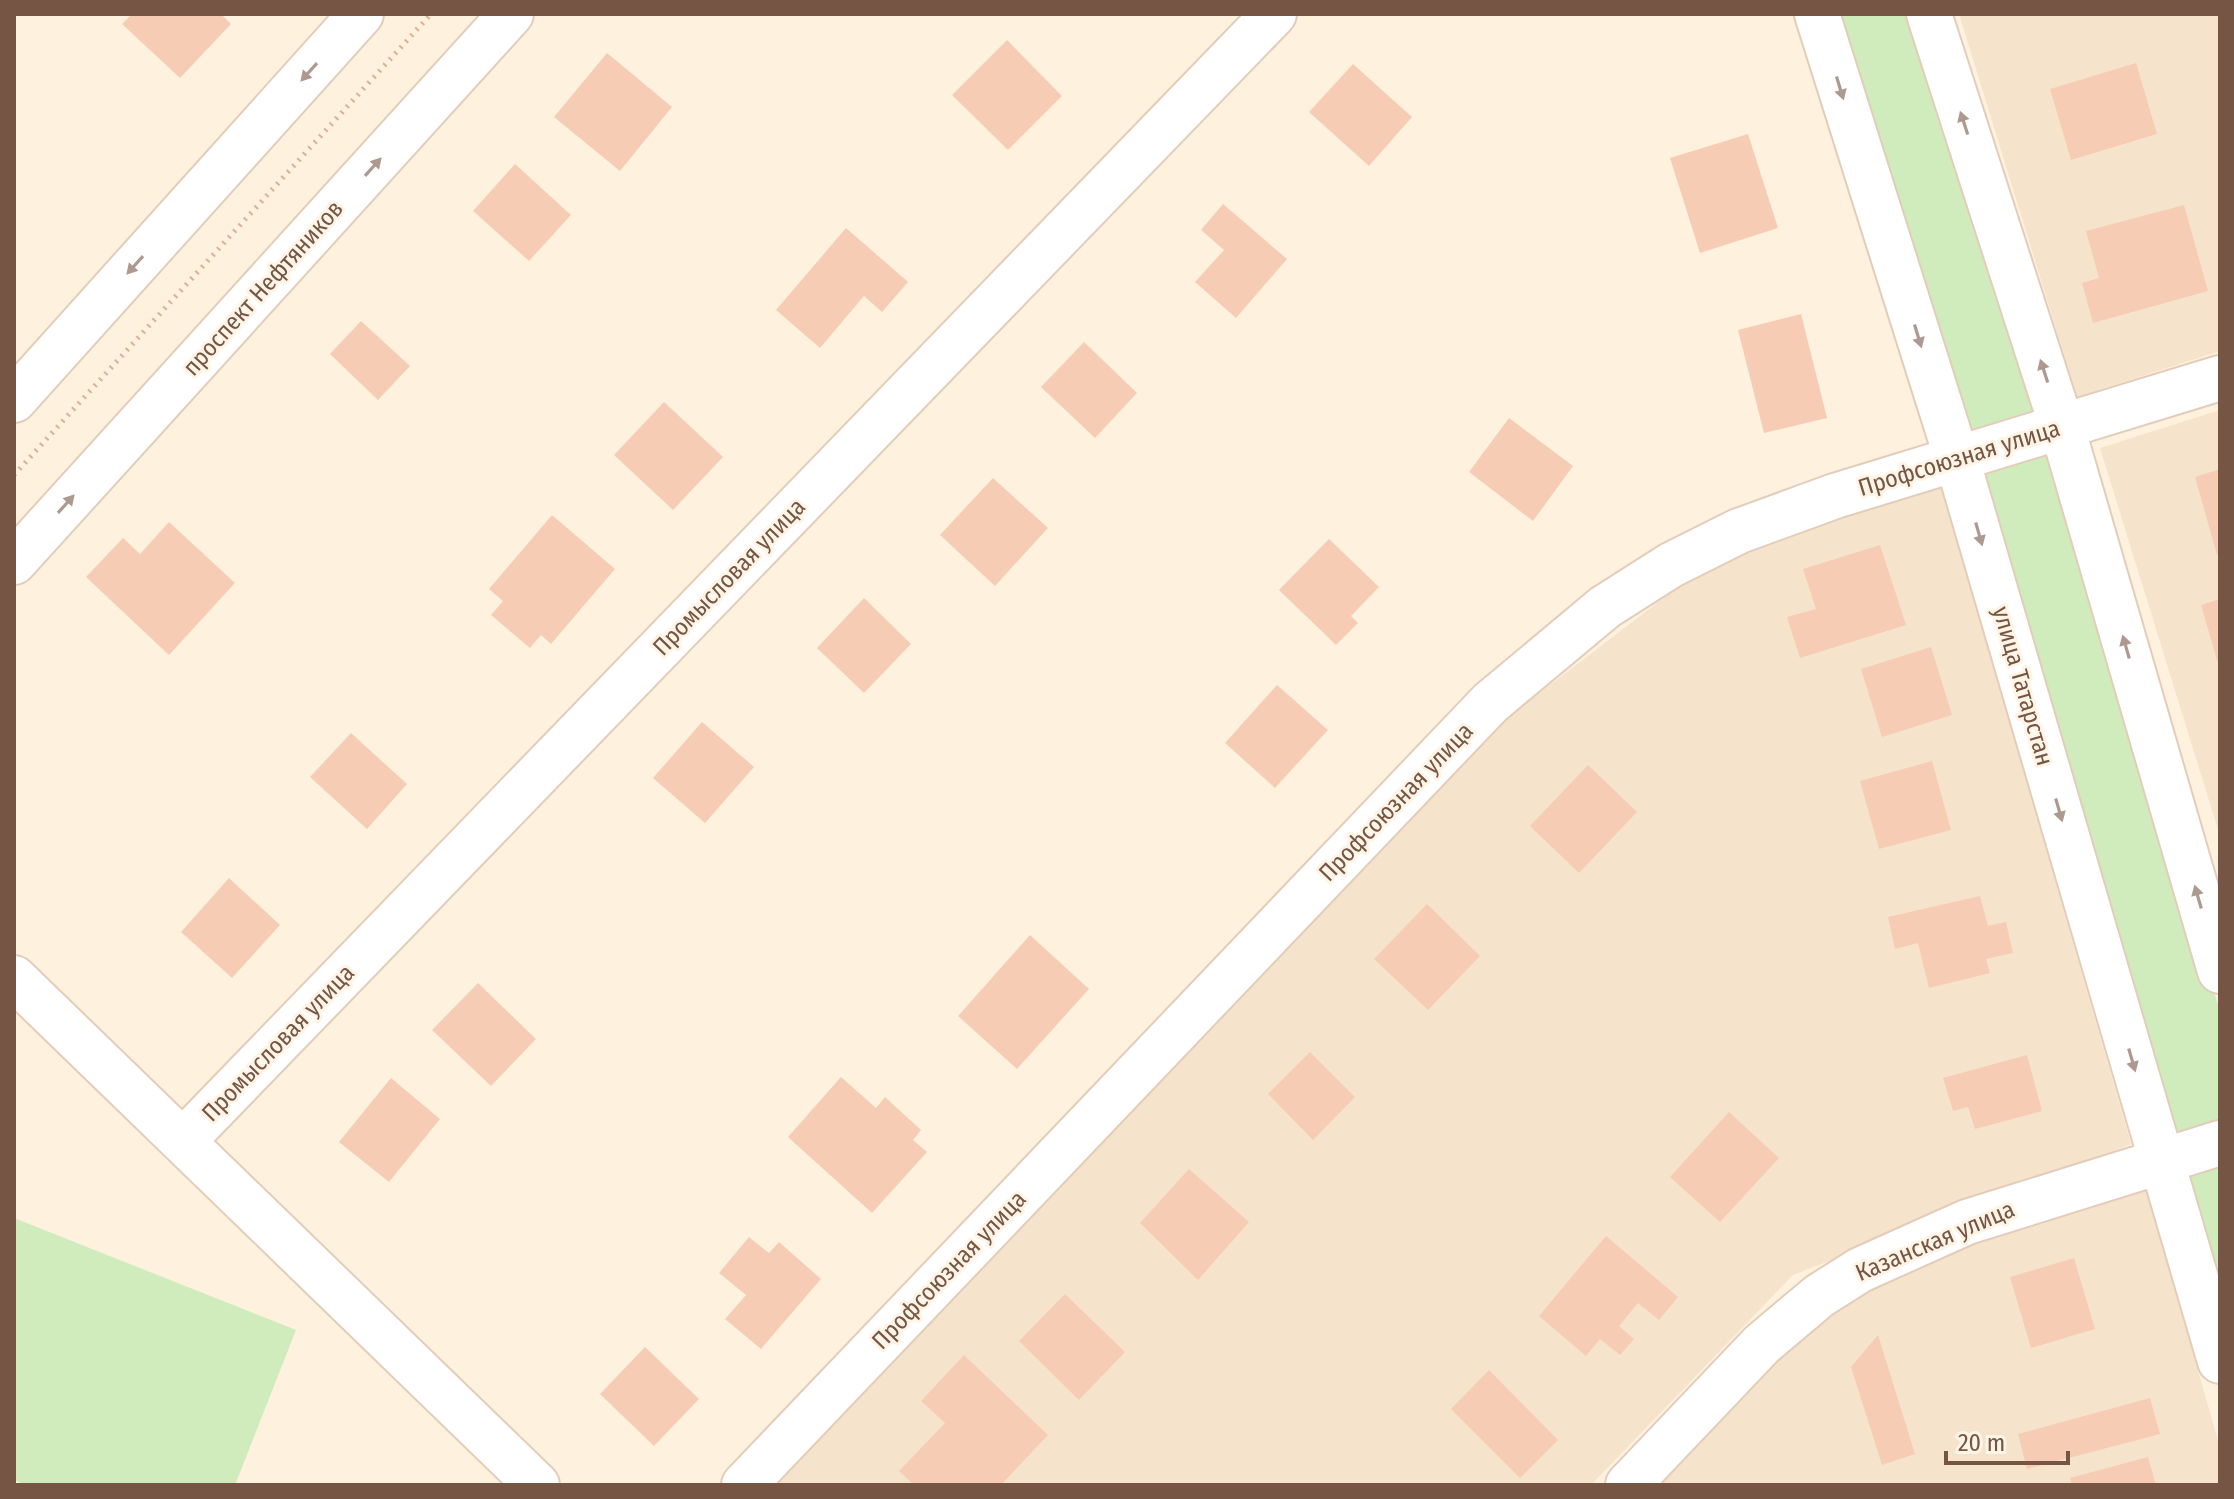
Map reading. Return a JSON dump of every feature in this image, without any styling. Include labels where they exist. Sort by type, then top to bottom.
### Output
[{"type":"street","points":[[14,400],[361,14]]},
{"type":"street","name":"проспект Нефтяников","points":[[14,562],[511,14]]},
{"type":"street","name":"Промысловая улица","points":[[184,1140],[1274,14]]},
{"type":"street","name":"улица Татарстан","points":[[1817,14],[1957,459],[2220,1361]]},
{"type":"street","points":[[1929,14],[2062,427],[2220,971]]},
{"type":"street","name":"Профсоюзная улица","points":[[744,1485],[1490,703],[1605,607],[1739,531],[1835,496],[2220,378]]},
{"type":"street","points":[[14,978],[184,1140],[530,1483]]},
{"type":"street","name":"Казанская улица","points":[[1628,1485],[1762,1344],[1819,1296],[1860,1270],[1967,1222],[2220,1143]]},
{"type":"path","points":[[14,475],[431,14]]},
{"type":"path","points":[[176,219],[257,294]]},
{"type":"shaded area","points":[[1959,14],[2220,14],[2220,351],[2077,397]]},
{"type":"shaded area","points":[[2220,410],[2220,836],[2100,448]]},
{"type":"shaded area","points":[[1940,483],[2131,1144],[1793,1275],[1591,1485],[776,1485],[1507,718],[1700,570]]},
{"type":"shaded area","points":[[2143,1180],[2220,1447],[2220,1485],[1659,1485],[1802,1332],[1925,1253]]},
{"type":"green space","points":[[1824,14],[1921,14],[2220,1011],[2220,1335]]},
{"type":"green space","points":[[14,1218],[296,1330],[235,1485],[26,1485],[14,1480]]},
{"type":"building","points":[[132,14],[221,14],[231,24],[180,78],[122,24]]},
{"type":"building","points":[[1007,40],[1062,96],[1008,150],[952,95]]},
{"type":"building","points":[[607,53],[672,107],[620,171],[554,117]]},
{"type":"building","points":[[2136,63],[2157,134],[2071,160],[2050,89]]},
{"type":"building","points":[[1353,64],[1412,117],[1369,166],[1309,112]]},
{"type":"building","points":[[1748,134],[1778,228],[1700,253],[1670,158]]},
{"type":"building","points":[[515,164],[571,215],[529,261],[473,211]]},
{"type":"building","points":[[1223,204],[1287,259],[1236,318],[1195,282],[1224,250],[1201,230]]},
{"type":"building","points":[[2184,205],[2208,291],[2093,323],[2082,283],[2099,278],[2086,231]]},
{"type":"building","points":[[846,228],[908,282],[882,312],[864,296],[820,348],[776,310]]},
{"type":"building","points":[[1801,314],[1827,418],[1764,433],[1738,330]]},
{"type":"building","points":[[361,321],[410,366],[378,400],[330,354]]},
{"type":"building","points":[[1084,342],[1137,393],[1095,438],[1041,387]]},
{"type":"building","points":[[664,402],[723,457],[673,510],[614,455]]},
{"type":"building","points":[[1509,418],[1573,466],[1533,521],[1469,472]]},
{"type":"building","points":[[2220,469],[2220,554],[2217,555],[2195,477]]},
{"type":"building","points":[[993,478],[1048,528],[995,586],[940,535]]},
{"type":"building","points":[[552,515],[615,569],[551,644],[541,635],[530,648],[491,615],[503,601],[489,589]]},
{"type":"building","points":[[169,522],[235,583],[169,655],[86,577],[123,538],[140,554]]},
{"type":"building","points":[[1329,539],[1379,587],[1351,616],[1358,623],[1336,645],[1279,590]]},
{"type":"building","points":[[1880,545],[1906,625],[1800,658],[1787,617],[1816,609],[1803,569]]},
{"type":"building","points":[[864,598],[911,644],[864,693],[817,648]]},
{"type":"building","points":[[2220,599],[2220,667],[2219,667],[2201,605]]},
{"type":"building","points":[[1931,647],[1952,715],[1882,737],[1861,669]]},
{"type":"building","points":[[1277,685],[1328,730],[1275,788],[1225,743]]},
{"type":"building","points":[[702,722],[754,767],[705,823],[653,778]]},
{"type":"building","points":[[351,733],[407,784],[367,829],[310,777]]},
{"type":"building","points":[[1932,761],[1951,830],[1879,849],[1860,781]]},
{"type":"building","points":[[1588,765],[1637,812],[1579,873],[1530,826]]},
{"type":"building","points":[[229,878],[280,925],[232,978],[181,932]]},
{"type":"building","points":[[1980,896],[1988,926],[2006,922],[2013,953],[1986,959],[1990,973],[1929,988],[1918,943],[1895,949],[1888,917]]},
{"type":"building","points":[[1427,904],[1480,956],[1428,1010],[1374,959]]},
{"type":"building","points":[[1030,935],[1089,989],[1017,1069],[958,1016]]},
{"type":"building","points":[[478,983],[536,1039],[491,1086],[432,1030]]},
{"type":"building","points":[[1310,1052],[1355,1097],[1313,1140],[1268,1094]]},
{"type":"building","points":[[2027,1055],[2042,1111],[1975,1129],[1968,1107],[1953,1111],[1943,1078]]},
{"type":"building","points":[[841,1077],[876,1108],[885,1097],[921,1130],[913,1140],[927,1152],[872,1213],[788,1137]]},
{"type":"building","points":[[391,1078],[440,1119],[389,1182],[339,1142]]},
{"type":"building","points":[[1729,1112],[1779,1158],[1720,1222],[1670,1177]]},
{"type":"building","points":[[1189,1169],[1249,1222],[1198,1280],[1140,1223]]},
{"type":"building","points":[[1606,1236],[1678,1297],[1659,1320],[1638,1303],[1619,1326],[1634,1339],[1620,1355],[1600,1339],[1586,1356],[1539,1316]]},
{"type":"building","points":[[749,1237],[769,1253],[779,1242],[821,1279],[761,1349],[725,1319],[746,1295],[719,1273]]},
{"type":"building","points":[[2074,1258],[2095,1329],[2031,1348],[2010,1277]]},
{"type":"building","points":[[1065,1294],[1125,1352],[1079,1400],[1019,1341]]},
{"type":"building","points":[[1878,1335],[1915,1454],[1882,1465],[1851,1367]]},
{"type":"building","points":[[645,1347],[699,1399],[654,1446],[600,1394]]},
{"type":"building","points":[[964,1355],[1048,1435],[1001,1485],[914,1485],[899,1471],[945,1423],[921,1401]]},
{"type":"building","points":[[1489,1370],[1558,1440],[1520,1478],[1451,1409]]},
{"type":"building","points":[[2150,1398],[2160,1434],[2027,1469],[2018,1434]]},
{"type":"building","points":[[2148,1457],[2156,1485],[2072,1485],[2070,1478]]}]
